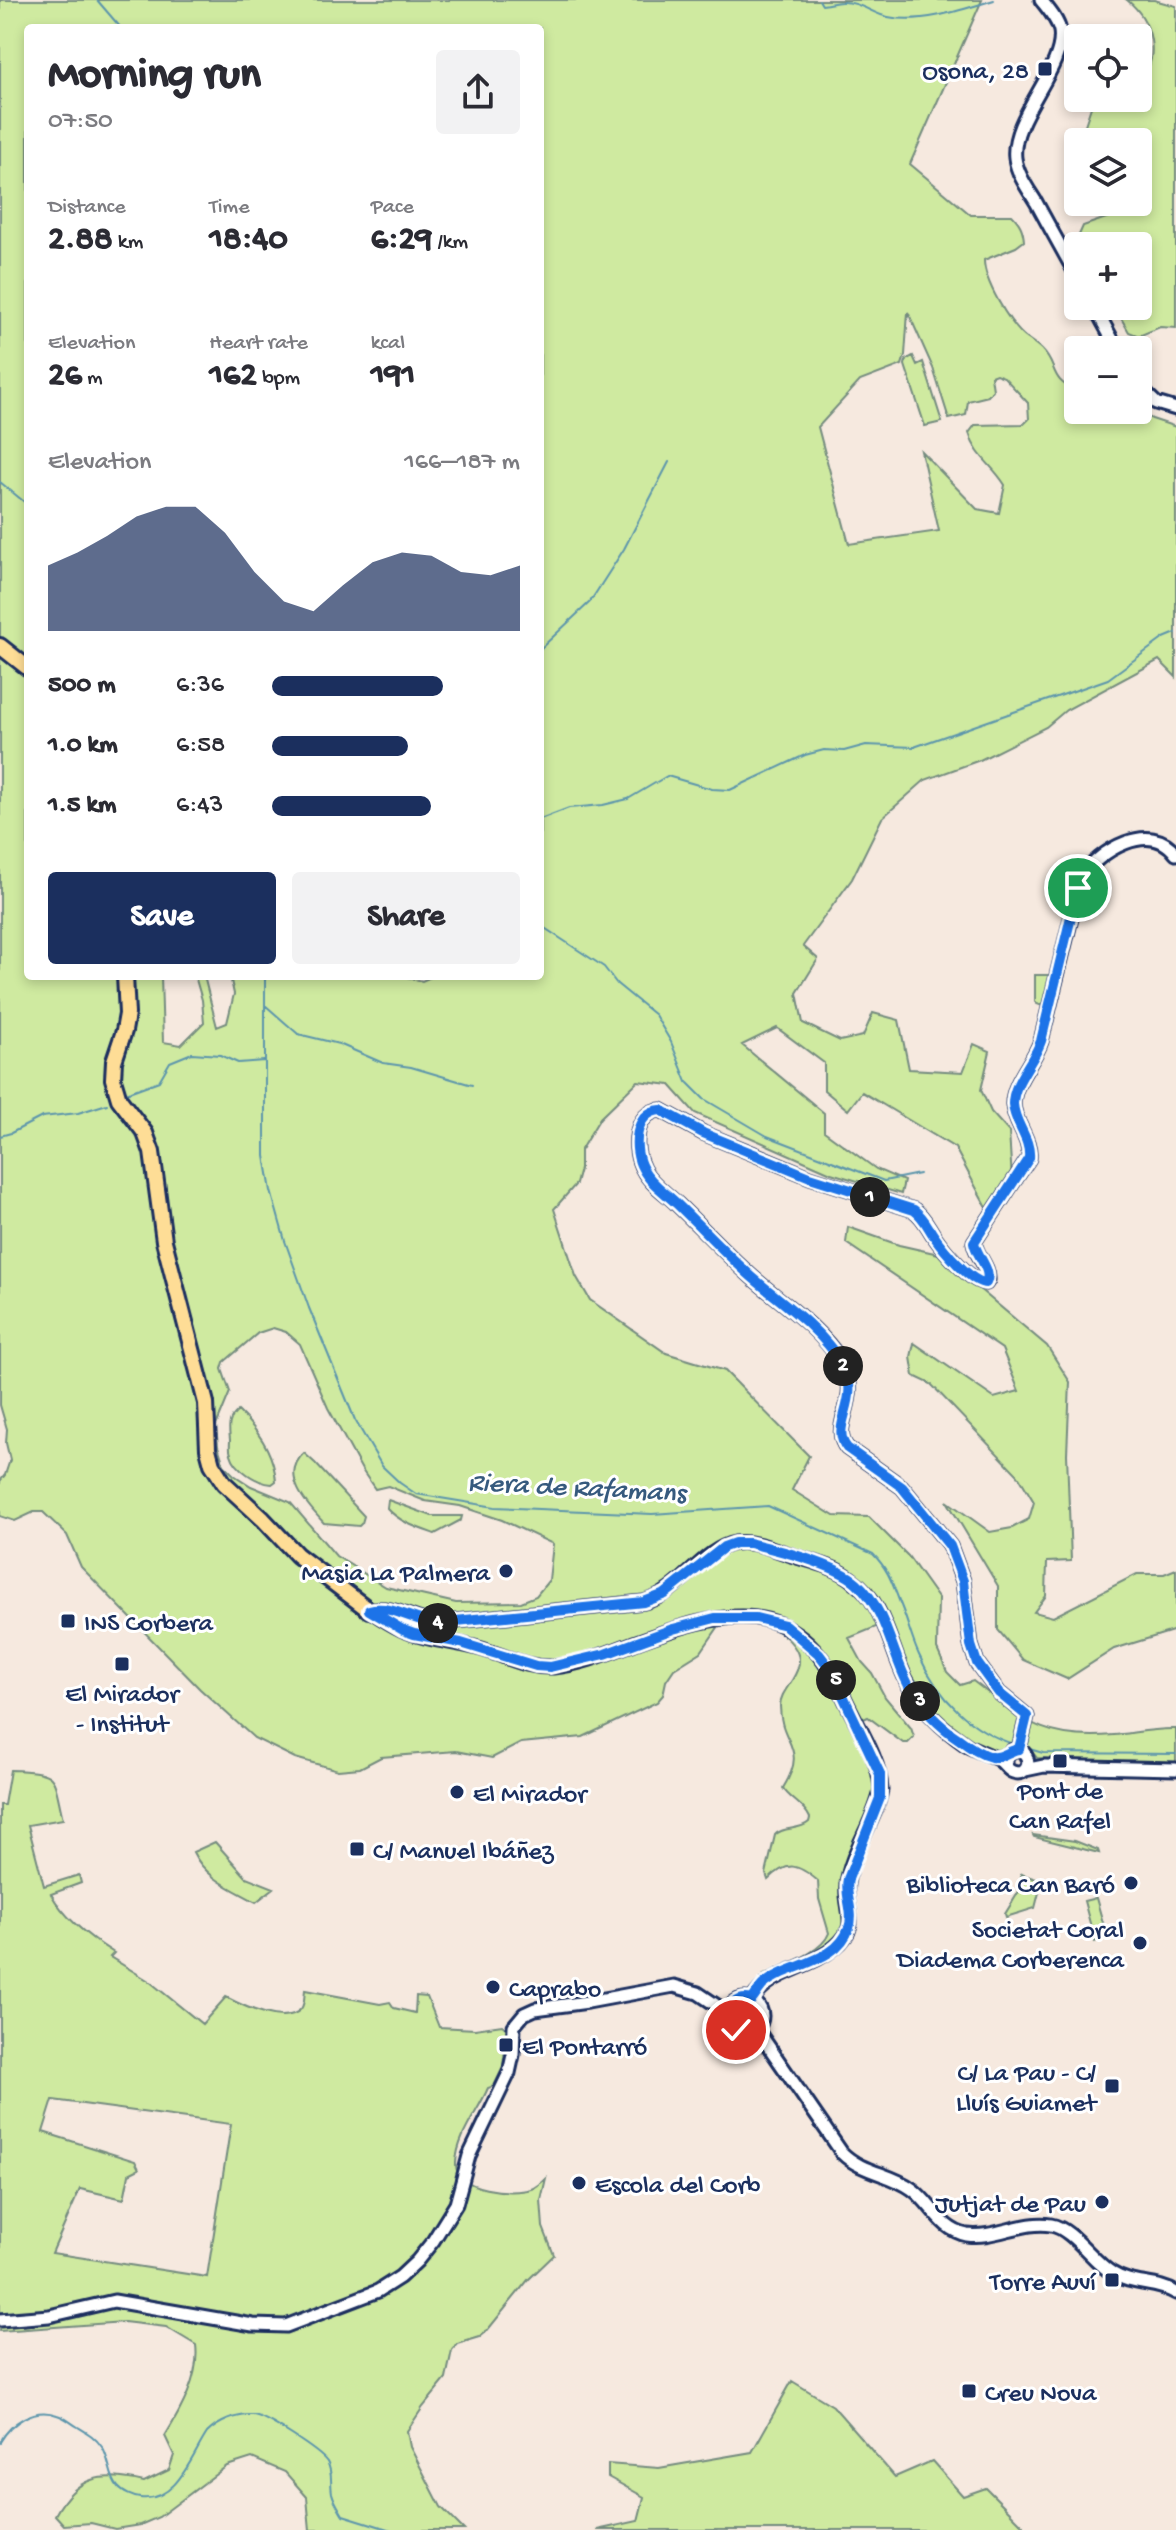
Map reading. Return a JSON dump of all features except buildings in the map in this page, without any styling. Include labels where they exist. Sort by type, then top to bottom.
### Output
[{"type":"main road","points":[[0,646],[24,665]]},
{"type":"main road","points":[[125,980],[127,1014],[114,1061],[113,1079],[119,1099],[145,1133],[152,1152],[164,1241],[203,1389],[212,1464],[224,1483],[297,1555],[369,1610]]},
{"type":"street","points":[[1041,0],[1058,25],[1060,40],[1053,63],[1019,132],[1015,160],[1064,253]]},
{"type":"street","points":[[1152,399],[1176,409]]},
{"type":"street","points":[[1018,1757],[1026,1723],[1024,1712],[999,1693],[977,1663],[971,1645],[963,1581],[950,1546],[902,1487],[841,1441],[851,1387],[841,1361],[818,1333],[742,1268],[648,1177],[639,1159],[638,1131],[647,1114],[661,1110],[703,1133],[810,1177],[914,1210],[970,1276],[979,1283],[986,1283],[988,1272],[974,1242],[1029,1158],[1029,1146],[1016,1116],[1013,1099],[1041,1041],[1081,878],[1088,869],[1127,841],[1156,841],[1176,854]]},
{"type":"street","points":[[369,1610],[382,1608],[436,1623],[644,1602],[665,1594],[724,1547],[741,1542],[834,1569],[858,1584],[886,1626],[910,1688],[949,1732],[977,1751],[993,1757],[1018,1757],[1044,1766],[1176,1769]]},
{"type":"street","points":[[369,1610],[414,1634],[461,1643],[536,1666],[563,1666],[673,1629],[729,1617],[778,1622],[800,1636],[819,1654],[831,1670],[873,1758],[880,1774],[881,1790],[848,1879],[851,1924],[843,1939],[820,1957],[764,1984],[752,2000]]},
{"type":"street","points":[[0,2320],[49,2316],[114,2301],[253,2325],[286,2326],[378,2291],[417,2261],[456,2204],[469,2156],[509,2073],[514,2026],[524,2014],[535,2009],[674,1986],[698,1993],[728,2013]]},
{"type":"street","points":[[752,2000],[759,2006],[761,2015],[756,2028],[745,2033],[736,2030],[729,2022],[728,2013],[738,2001],[752,2000]]},
{"type":"street","points":[[756,2028],[842,2153],[856,2166],[910,2188],[952,2230],[970,2236],[1054,2225],[1070,2233],[1095,2260],[1114,2274],[1176,2293]]},
{"type":"green space","points":[[0,0],[982,0],[910,164],[971,215],[1012,215],[1019,224],[1024,241],[984,260],[985,269],[1004,311],[1024,336],[1048,357],[1064,384],[1064,424],[1152,424],[1152,419],[1176,427],[1176,677],[1159,660],[1066,710],[1046,727],[980,760],[925,780],[882,818],[852,879],[803,946],[818,959],[797,993],[803,1023],[840,1041],[863,1036],[873,1013],[899,1020],[909,1069],[963,1072],[974,1044],[990,1051],[981,1090],[991,1112],[1009,1132],[1013,1196],[995,1223],[955,1148],[862,1092],[848,1110],[824,1090],[824,1063],[777,1028],[742,1045],[824,1113],[824,1131],[876,1169],[904,1181],[901,1194],[831,1173],[695,1113],[670,1085],[638,1081],[600,1118],[580,1151],[576,1184],[554,1209],[576,1276],[590,1300],[666,1353],[725,1371],[809,1456],[792,1490],[834,1516],[869,1517],[908,1556],[938,1598],[937,1649],[947,1672],[960,1685],[973,1681],[1036,1725],[1069,1735],[1114,1735],[1176,1729],[1176,1764],[1037,1758],[1028,1747],[1015,1741],[996,1750],[973,1740],[940,1715],[907,1668],[888,1622],[849,1638],[885,1697],[911,1728],[914,1737],[903,1743],[868,1717],[859,1721],[882,1770],[851,1886],[845,1945],[823,1961],[774,1984],[764,1975],[810,1953],[829,1933],[819,1899],[818,1881],[793,1867],[781,1869],[768,1880],[766,1874],[775,1835],[782,1830],[801,1827],[810,1818],[783,1788],[794,1763],[780,1706],[799,1661],[796,1650],[786,1637],[759,1625],[719,1626],[701,1652],[674,1669],[657,1702],[583,1737],[521,1743],[492,1758],[456,1751],[381,1757],[360,1768],[338,1770],[295,1758],[254,1738],[200,1689],[81,1567],[67,1535],[43,1512],[34,1512],[15,1521],[0,1516],[0,1481],[10,1460],[7,1429],[0,1405]],"holes":[[[908,312],[933,368],[949,419],[966,415],[968,401],[988,396],[993,390],[991,376],[996,374],[1004,377],[1028,403],[1029,419],[1024,424],[975,425],[969,433],[980,454],[1005,485],[999,513],[977,509],[921,451],[939,531],[849,544],[818,427],[860,381],[902,365]],[[273,1328],[286,1332],[300,1344],[328,1408],[375,1489],[388,1486],[425,1501],[460,1506],[502,1520],[553,1544],[549,1580],[536,1596],[521,1602],[456,1603],[386,1587],[336,1556],[290,1502],[251,1486],[224,1465],[216,1426],[230,1392],[222,1369],[224,1362],[258,1333]]]},
{"type":"green space","points":[[1127,0],[1154,0],[1176,6],[1176,328],[1160,327],[1139,336],[1129,332],[1122,320],[1152,320],[1152,232],[1080,232],[1083,226],[1112,216],[1152,216],[1152,128],[1084,128],[1089,112],[1152,112],[1152,24],[1146,24]]},
{"type":"green space","points":[[913,356],[917,365],[923,362],[942,422],[925,426],[905,365],[906,360]]},
{"type":"green space","points":[[1035,975],[1053,975],[1043,1006],[1035,1001]]},
{"type":"green space","points":[[848,1227],[899,1245],[943,1255],[1047,1346],[1070,1382],[1067,1454],[1071,1561],[1047,1562],[1046,1596],[1034,1612],[1053,1617],[1137,1574],[1164,1574],[1176,1569],[1176,1630],[1114,1649],[1067,1679],[1023,1660],[998,1630],[998,1586],[947,1501],[990,1532],[1012,1528],[1029,1519],[1034,1502],[1018,1475],[931,1384],[914,1376],[911,1357],[914,1343],[994,1398],[1019,1391],[1002,1349],[846,1243]]},
{"type":"green space","points":[[238,1411],[268,1451],[275,1471],[276,1481],[272,1484],[247,1474],[233,1460],[230,1424]]},
{"type":"green space","points":[[304,1453],[364,1516],[359,1526],[324,1523],[304,1499],[295,1481],[294,1471]]},
{"type":"green space","points":[[388,1500],[432,1516],[462,1516],[461,1520],[435,1534],[397,1517],[387,1508]]},
{"type":"green space","points":[[10,1770],[38,1772],[51,1778],[63,1819],[28,1825],[44,1886],[79,1875],[81,1883],[51,1894],[63,1912],[114,1953],[110,1957],[149,1981],[202,2024],[226,1997],[264,2013],[294,2014],[302,2007],[305,1990],[380,2004],[390,2002],[394,2008],[415,2013],[416,1996],[427,1997],[439,2027],[475,2029],[502,2025],[507,2029],[503,2067],[464,2134],[456,2163],[464,2180],[486,2189],[523,2191],[537,2186],[546,2178],[541,2200],[543,2227],[554,2255],[528,2280],[486,2332],[457,2344],[452,2350],[446,2379],[407,2431],[410,2447],[441,2507],[464,2530],[310,2530],[307,2497],[285,2472],[252,2458],[227,2466],[159,2517],[140,2525],[115,2529],[91,2523],[64,2525],[55,2515],[72,2492],[92,2480],[115,2477],[144,2482],[169,2470],[174,2455],[165,2436],[192,2381],[196,2345],[166,2327],[124,2322],[0,2331],[0,1805],[4,1805]],"holes":[[[53,2100],[231,2124],[207,2277],[52,2253],[80,2189],[124,2199],[129,2174],[139,2169],[135,2161],[43,2132]]]},
{"type":"green space","points":[[1034,1837],[1075,1841],[1099,1853]]},
{"type":"green space","points":[[215,1842],[246,1877],[274,1888],[256,1902],[212,1876],[193,1852]]},
{"type":"green space","points":[[1021,1874],[1042,1881],[1035,1908],[1006,1917],[1021,1888]]},
{"type":"green space","points":[[1096,1898],[1107,1937],[1095,1942],[1084,1901]]},
{"type":"green space","points":[[745,2005],[756,2016],[745,2027],[734,2016]]},
{"type":"green space","points":[[792,2381],[833,2406],[895,2477],[932,2461],[963,2496],[986,2488],[1028,2530],[597,2530],[638,2521],[644,2497],[608,2477],[608,2464],[659,2468],[752,2452]]},
{"type":"waterway","points":[[97,0],[118,24]]},
{"type":"waterway","points":[[819,0],[822,5],[848,2],[901,19],[941,15],[994,0]]},
{"type":"waterway","points":[[544,645],[590,602],[624,549],[669,462]]},
{"type":"waterway","name":"Riera de Rafamans","points":[[0,482],[24,502]]},
{"type":"waterway","points":[[544,817],[569,808],[628,799],[667,776],[712,789],[730,790],[805,755],[824,750],[844,751],[866,745],[914,747],[1108,679],[1164,638],[1176,633]]},
{"type":"waterway","points":[[544,928],[604,967],[617,984],[655,1015],[671,1042],[687,1082],[704,1099],[767,1136],[884,1181],[919,1174]]},
{"type":"waterway","name":"Riera de Rafamans","points":[[265,980],[265,1156],[271,1191],[309,1308],[355,1420],[382,1466],[416,1494],[495,1507],[652,1514],[768,1506],[873,1554],[890,1579],[927,1671],[946,1699],[971,1722],[1016,1745]]},
{"type":"waterway","points":[[265,1005],[298,1034],[339,1044],[383,1063],[411,1067],[472,1085]]},
{"type":"waterway","points":[[126,1093],[159,1081],[170,1062],[192,1053],[220,1055],[238,1063],[264,1061]]},
{"type":"waterway","points":[[0,1136],[42,1117],[78,1113],[107,1104]]},
{"type":"waterway","name":"Riera de Rafamans","points":[[1026,1748],[1043,1753],[1176,1754]]},
{"type":"waterway","points":[[0,2442],[10,2428],[24,2418],[40,2413],[60,2416],[88,2433],[99,2444],[120,2489],[137,2497],[153,2498],[173,2486],[211,2429],[234,2417],[253,2415],[292,2435],[327,2462],[333,2496],[343,2515],[391,2530]]},
{"type":"place","name":"Osona, 28","points":[[1045,69]]},
{"type":"place","name":"Masia La Palmera","points":[[506,1571]]},
{"type":"place","name":"INS Corbera","points":[[68,1621]]},
{"type":"place","name":"El Mirador - Institut","points":[[122,1664]]},
{"type":"place","name":"Pont de Can Rafel","points":[[1060,1761]]},
{"type":"place","name":"El Mirador","points":[[457,1792]]},
{"type":"place","name":"C/ Manuel Ibáñez","points":[[357,1849]]},
{"type":"place","name":"Biblioteca Can Baró","points":[[1131,1883]]},
{"type":"place","name":"Societat Coral Diadema Corberenca","points":[[1140,1943]]},
{"type":"place","name":"Caprabo","points":[[493,1987]]},
{"type":"place","name":"El Pontarró","points":[[506,2045]]},
{"type":"place","name":"C/ La Pau - C/ Lluís Guiamet","points":[[1112,2086]]},
{"type":"place","name":"Escola del Corb","points":[[579,2183]]},
{"type":"place","name":"Jutjat de Pau","points":[[1102,2202]]},
{"type":"place","name":"Torre Auví","points":[[1112,2280]]},
{"type":"place","name":"Creu Nova","points":[[969,2391]]},
{"type":"route","points":[[736,2030],[728,2017],[733,2004],[742,1999],[752,2000],[764,1984],[820,1957],[835,1947],[848,1931],[851,1924],[848,1879],[880,1798],[880,1774],[831,1670],[819,1654],[790,1628],[778,1622],[729,1617],[673,1629],[563,1666],[536,1666],[461,1643],[414,1634],[369,1610],[393,1610],[416,1620],[436,1623],[644,1602],[665,1594],[729,1544],[749,1543],[834,1569],[851,1578],[874,1605],[886,1626],[910,1688],[934,1718],[963,1743],[991,1757],[1019,1749],[1027,1716],[999,1693],[977,1663],[971,1645],[963,1581],[950,1546],[902,1487],[841,1441],[840,1433],[851,1387],[841,1361],[818,1333],[733,1259],[648,1177],[639,1159],[637,1140],[641,1121],[653,1110],[661,1110],[703,1133],[810,1177],[914,1210],[970,1276],[979,1283],[986,1283],[988,1272],[974,1242],[1029,1158],[1029,1146],[1016,1116],[1013,1099],[1041,1041],[1078,888]]}]
